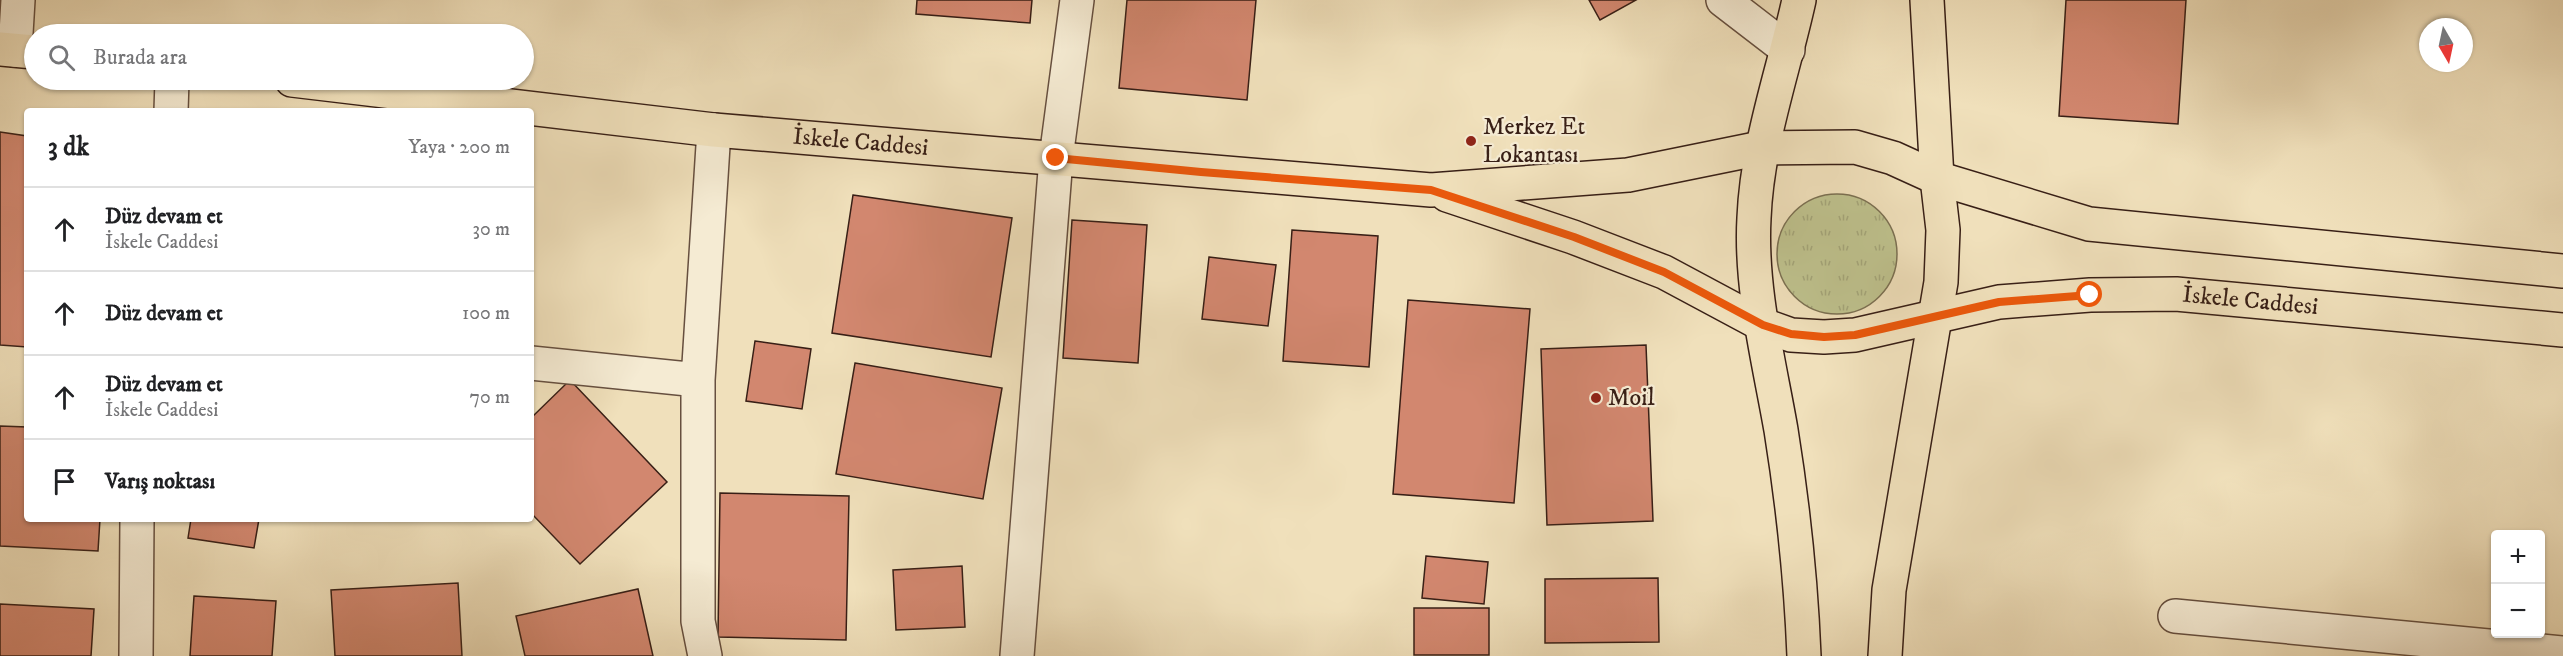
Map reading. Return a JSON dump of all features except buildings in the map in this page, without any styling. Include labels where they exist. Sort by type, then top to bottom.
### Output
[{"type":"main road","points":[[1799,0],[1761,148],[1754,218],[1755,268],[1800,568],[1804,656]]},
{"type":"main road","points":[[1885,656],[1889,590],[1937,316],[1943,230],[1937,178],[1927,0]]},
{"type":"main road","name":"İskele Caddesi","points":[[376,90],[528,108]]},
{"type":"main road","name":"İskele Caddesi","points":[[534,109],[714,130],[1431,190],[1574,237],[1664,272],[1763,325],[1791,334],[1824,337],[1855,335],[1999,302],[2090,295],[2176,294],[2563,330]]},
{"type":"main road","points":[[1431,190],[1628,175],[1761,148],[1855,147],[1893,158],[1937,178],[2089,224],[2563,271]]},
{"type":"street","points":[[17,50],[18,0]]},
{"type":"street","points":[[1017,656],[1056,158],[1077,0]]},
{"type":"street","points":[[1723,0],[1788,50]]},
{"type":"street","points":[[171,108],[172,90]]},
{"type":"street","points":[[705,656],[698,621],[698,380],[714,130]]},
{"type":"street","points":[[534,363],[698,380]]},
{"type":"street","points":[[136,656],[137,522]]},
{"type":"street","points":[[2175,616],[2563,653]]},
{"type":"green space","points":[[1837,194],[1860,198],[1879,212],[1893,231],[1897,254],[1893,277],[1879,296],[1860,310],[1837,314],[1814,310],[1795,296],[1781,277],[1777,254],[1781,231],[1795,212],[1814,198]]},
{"type":"place","name":"Merkez Et Lokantası","points":[[1471,141]]},
{"type":"place","name":"Moil","points":[[1596,398]]},
{"type":"route","points":[[1056,158],[1431,190],[1574,237],[1664,272],[1763,325],[1791,334],[1824,337],[1855,335],[1999,302],[2090,295]]}]
